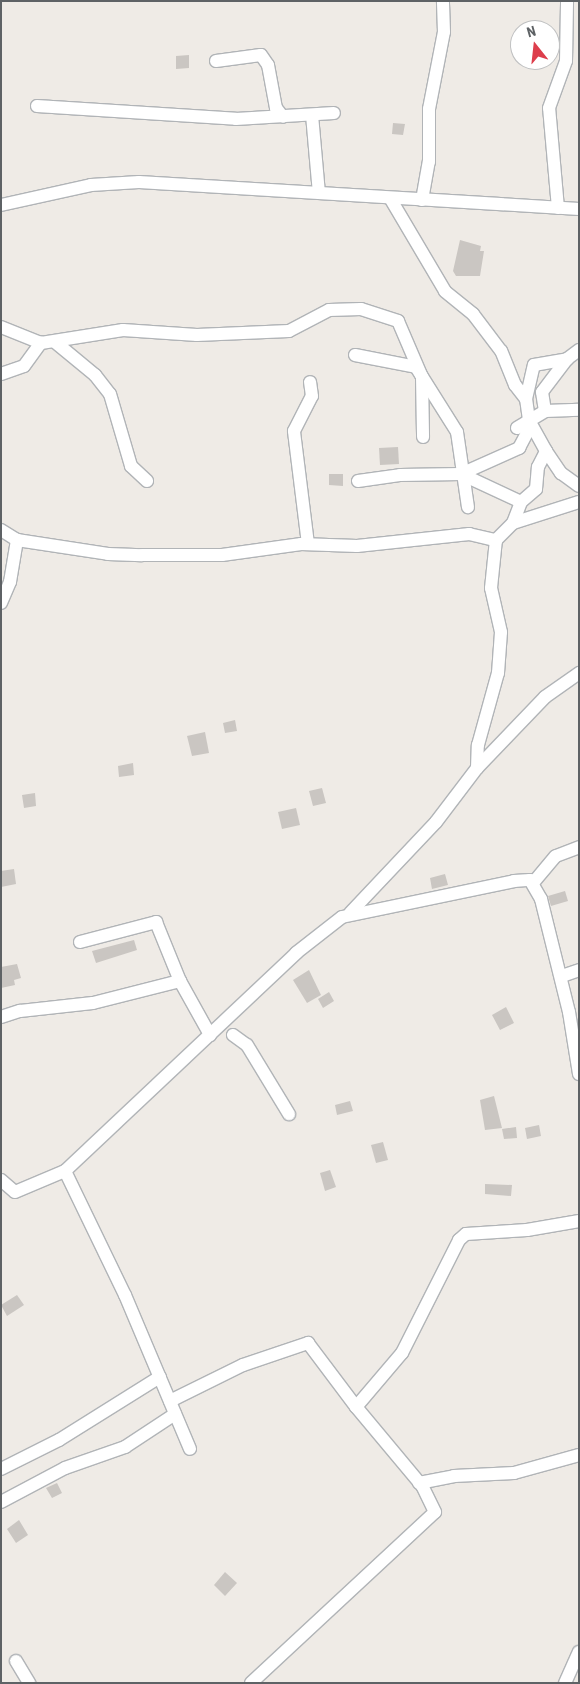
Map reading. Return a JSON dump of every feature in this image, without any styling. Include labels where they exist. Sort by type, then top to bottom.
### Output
[{"type":"street","points":[[422,200],[429,162],[429,109],[444,32],[443,1]]},
{"type":"street","points":[[558,208],[549,108],[566,61],[567,1]]},
{"type":"street","points":[[216,61],[261,55],[268,65],[276,108],[283,117]]},
{"type":"street","points":[[37,106],[236,119],[334,112]]},
{"type":"street","points":[[312,115],[320,193]]},
{"type":"street","points":[[1,205],[113,182],[204,183],[390,198],[579,209]]},
{"type":"street","points":[[390,198],[445,291],[473,314],[501,351],[515,384],[526,399]]},
{"type":"street","points":[[1,327],[41,343],[123,330],[197,335],[289,331],[329,310],[360,309],[398,321],[422,377],[423,437]]},
{"type":"street","points":[[55,342],[96,375],[110,394],[131,466],[147,481]]},
{"type":"street","points":[[1,374],[24,366],[41,343]]},
{"type":"street","points":[[545,411],[542,392],[567,359],[579,350]]},
{"type":"street","points":[[354,355],[416,367],[457,432],[461,474],[468,507]]},
{"type":"street","points":[[567,359],[534,364],[526,399],[530,423],[546,451],[561,473],[579,486]]},
{"type":"street","points":[[308,544],[294,431],[312,396],[310,382]]},
{"type":"street","points":[[517,428],[530,423],[545,411],[579,410]]},
{"type":"street","points":[[358,482],[400,475],[461,474],[519,448],[530,423]]},
{"type":"street","points":[[477,768],[478,746],[498,674],[501,632],[490,588],[496,540],[513,523],[521,502],[536,488],[538,467],[546,451]]},
{"type":"street","points":[[461,474],[521,502]]},
{"type":"street","points":[[513,523],[579,502]]},
{"type":"street","points":[[1,530],[17,540],[108,554],[142,555],[222,555],[308,544],[357,546],[469,534],[496,540]]},
{"type":"street","points":[[1,603],[10,582],[17,540]]},
{"type":"street","points":[[1,1180],[14,1192],[65,1171],[296,953],[350,913],[436,822],[477,768],[544,698],[579,673]]},
{"type":"street","points":[[533,883],[556,856],[579,847]]},
{"type":"street","points":[[350,913],[400,907],[514,882],[533,883]]},
{"type":"street","points":[[533,883],[549,922],[562,976],[579,1074]]},
{"type":"street","points":[[80,942],[156,922],[180,982],[211,1034]]},
{"type":"street","points":[[562,976],[579,970]]},
{"type":"street","points":[[1,1018],[20,1011],[93,1003],[180,982]]},
{"type":"street","points":[[224,1022],[233,1035],[247,1045],[289,1114]]},
{"type":"street","points":[[211,1034],[233,1035]]},
{"type":"street","points":[[65,1171],[160,1377],[190,1449]]},
{"type":"street","points":[[356,1407],[402,1353],[466,1234],[527,1230],[579,1221]]},
{"type":"street","points":[[170,1401],[243,1365],[308,1343],[356,1407],[419,1483],[436,1512],[251,1683]]},
{"type":"street","points":[[1,1469],[59,1440],[160,1377]]},
{"type":"street","points":[[1,1502],[64,1468],[125,1447],[175,1414]]},
{"type":"street","points":[[419,1483],[454,1476],[514,1473],[579,1455]]},
{"type":"street","points":[[565,1683],[579,1652]]},
{"type":"street","points":[[16,1661],[29,1683]]},
{"type":"building","points":[[189,55],[189,68],[176,69],[176,56]]},
{"type":"building","points":[[393,123],[405,124],[403,135],[392,134]]},
{"type":"building","points":[[460,240],[481,246],[480,251],[484,251],[480,276],[456,276],[453,271]]},
{"type":"building","points":[[398,447],[399,464],[380,465],[379,448]]},
{"type":"building","points":[[329,474],[343,474],[343,486],[329,485]]},
{"type":"building","points":[[235,720],[237,731],[225,733],[223,723]]},
{"type":"building","points":[[205,732],[209,753],[192,756],[187,736]]},
{"type":"building","points":[[133,763],[134,775],[119,777],[118,766]]},
{"type":"building","points":[[322,788],[326,803],[313,806],[309,791]]},
{"type":"building","points":[[35,793],[36,806],[24,808],[22,795]]},
{"type":"building","points":[[296,808],[300,825],[282,829],[278,812]]},
{"type":"building","points":[[14,869],[16,884],[1,887],[1,871]]},
{"type":"building","points":[[445,874],[448,885],[432,889],[430,878]]},
{"type":"building","points":[[565,891],[568,901],[551,906],[548,896]]},
{"type":"building","points":[[134,940],[137,950],[96,963],[92,951]]},
{"type":"building","points":[[17,964],[21,978],[14,980],[15,985],[1,988],[1,967]]},
{"type":"building","points":[[309,970],[321,995],[307,1003],[293,980]]},
{"type":"building","points":[[329,992],[334,1001],[323,1008],[318,999]]},
{"type":"building","points":[[506,1007],[514,1023],[500,1030],[492,1015]]},
{"type":"building","points":[[494,1096],[502,1128],[485,1130],[480,1100]]},
{"type":"building","points":[[350,1101],[353,1111],[337,1115],[335,1105]]},
{"type":"building","points":[[539,1125],[541,1136],[527,1139],[525,1128]]},
{"type":"building","points":[[516,1127],[517,1138],[504,1139],[502,1129]]},
{"type":"building","points":[[383,1142],[388,1160],[376,1163],[371,1145]]},
{"type":"building","points":[[330,1170],[336,1187],[325,1191],[320,1173]]},
{"type":"building","points":[[485,1184],[512,1185],[511,1196],[485,1194]]},
{"type":"building","points":[[17,1295],[24,1305],[7,1316],[1,1305]]},
{"type":"building","points":[[57,1483],[62,1493],[52,1498],[46,1488]]},
{"type":"building","points":[[19,1520],[28,1535],[16,1543],[7,1529]]},
{"type":"building","points":[[225,1572],[237,1583],[225,1596],[214,1585]]}]
